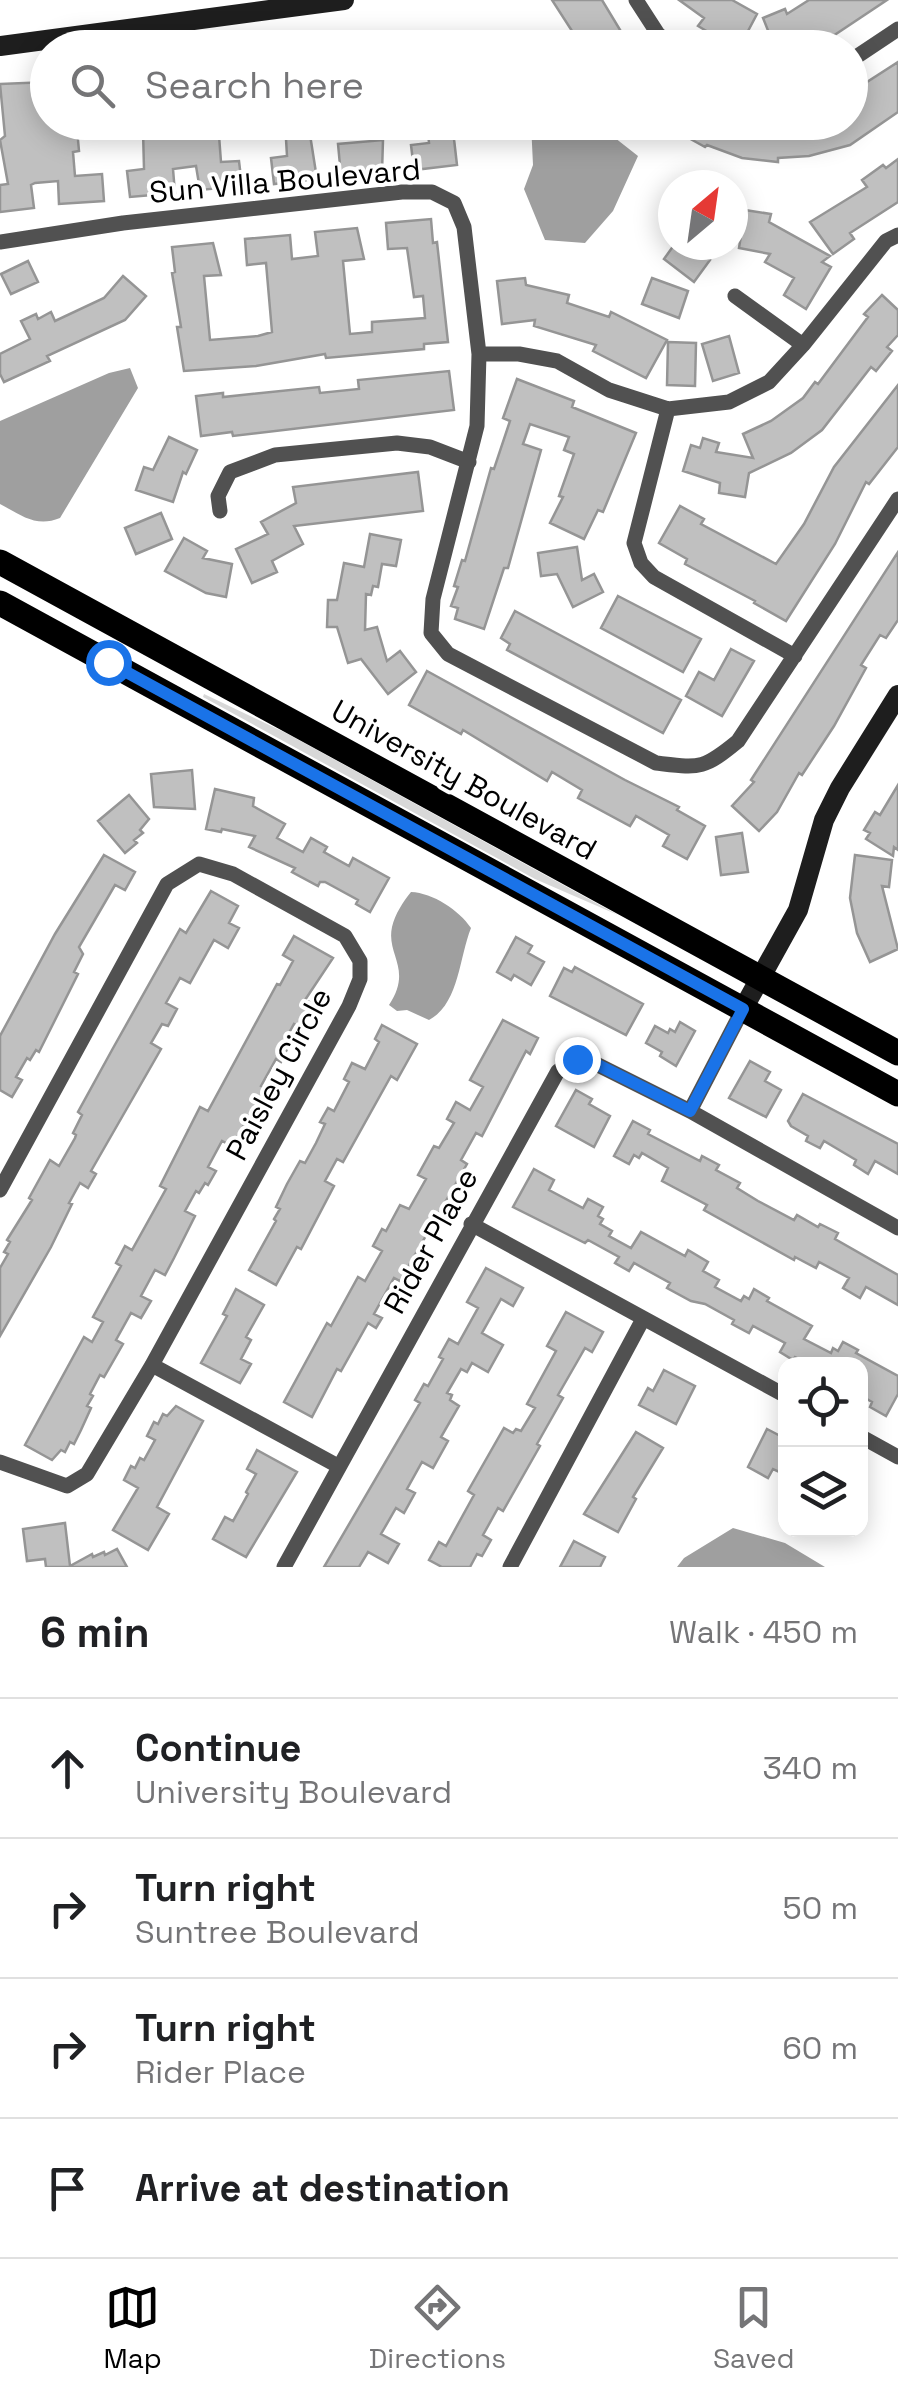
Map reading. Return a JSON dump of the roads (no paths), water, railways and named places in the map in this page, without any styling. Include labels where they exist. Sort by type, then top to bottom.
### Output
[{"type":"main road","name":"University Boulevard","points":[[0,562],[898,1053]]},
{"type":"main road","points":[[0,603],[898,1094]]},
{"type":"main road","points":[[82,648],[91,637],[108,636],[263,707]]},
{"type":"street","points":[[120,30],[344,0]]},
{"type":"street","points":[[636,0],[655,30]]},
{"type":"street","points":[[868,49],[898,29]]},
{"type":"street","points":[[0,46],[30,42]]},
{"type":"street","name":"Sun Villa Boulevard","points":[[0,242],[123,223],[402,192],[432,192],[454,203],[464,228],[479,354],[477,426],[433,600],[431,633],[448,654],[656,763],[694,767],[711,764],[738,742],[898,499]]},
{"type":"street","points":[[479,354],[519,354],[557,361],[609,390],[668,409],[729,402],[769,382],[803,346],[886,242],[898,235]]},
{"type":"street","points":[[735,296],[803,346]]},
{"type":"street","points":[[668,409],[634,543],[641,563],[654,578],[794,656]]},
{"type":"street","points":[[220,512],[218,496],[230,472],[276,455],[398,443],[430,447],[469,462]]},
{"type":"street","points":[[898,696],[824,820],[798,910],[690,1111],[898,1228]]},
{"type":"street","name":"Paisley Circle","points":[[0,1190],[167,884],[199,864],[232,874],[345,936],[360,961],[360,978],[349,1006],[88,1474],[66,1486],[0,1462]]},
{"type":"street","name":"Rider Place","points":[[284,1567],[558,1071],[577,1059],[596,1064],[690,1111]]},
{"type":"street","points":[[471,1224],[778,1392]]},
{"type":"street","points":[[510,1567],[643,1319]]},
{"type":"street","points":[[152,1365],[338,1466]]},
{"type":"street","points":[[868,1440],[898,1457]]}]
